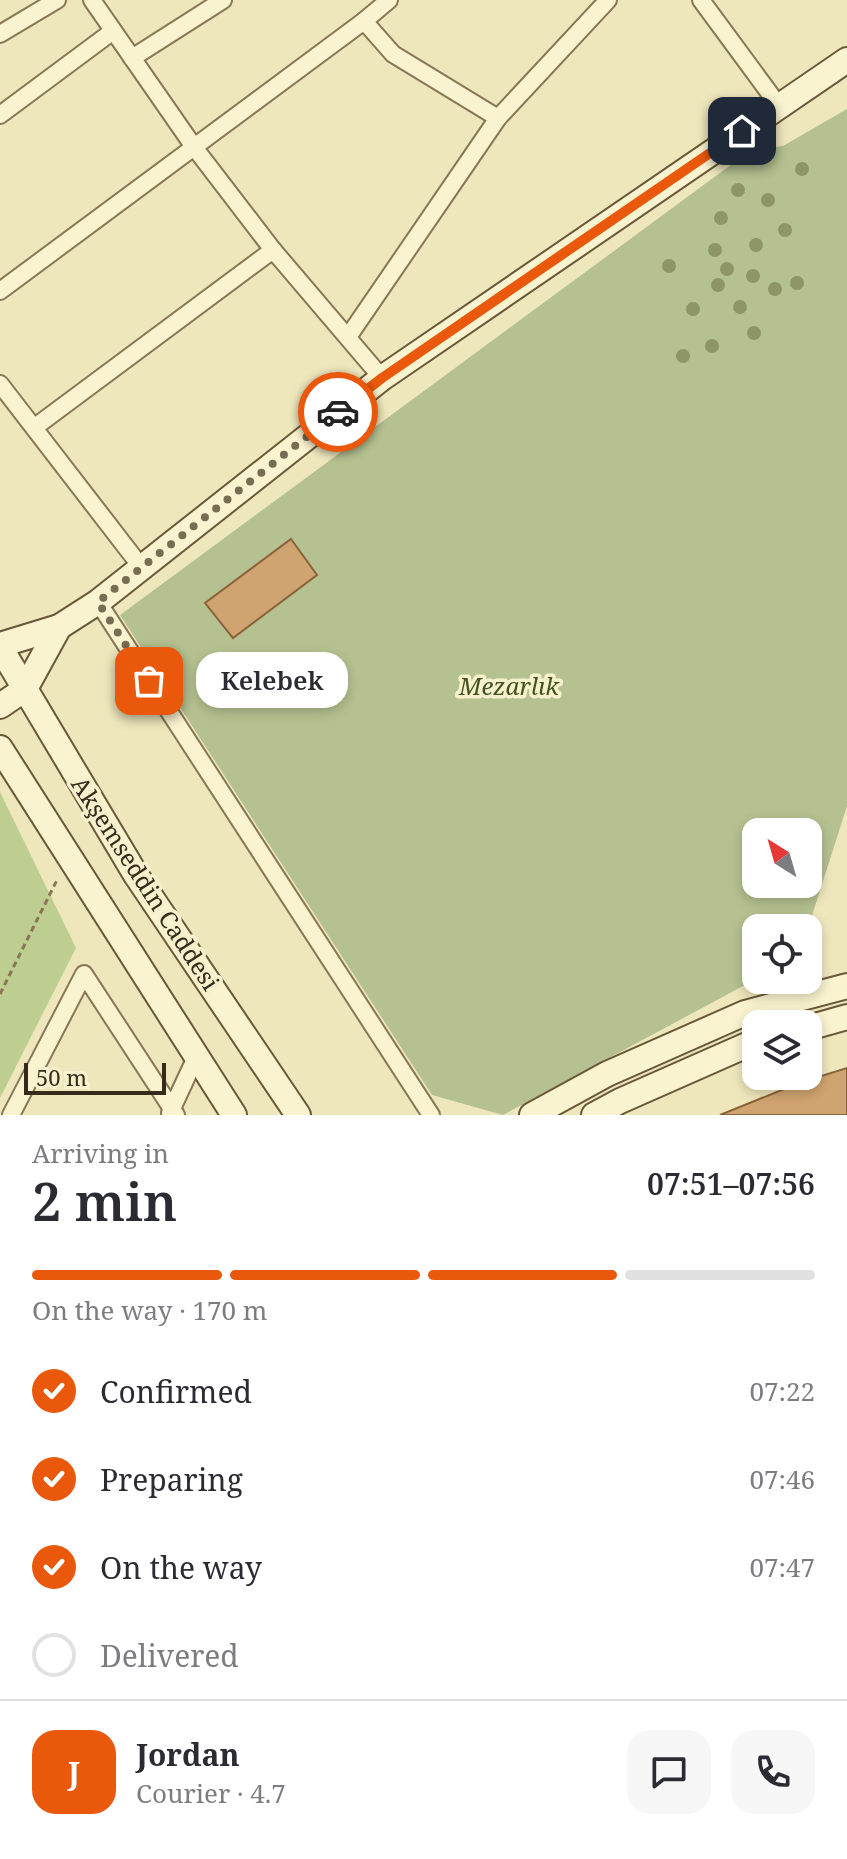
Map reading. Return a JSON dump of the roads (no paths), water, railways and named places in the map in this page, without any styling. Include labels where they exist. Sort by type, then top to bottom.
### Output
[{"type":"street","points":[[0,34],[57,0]]},
{"type":"street","points":[[92,0],[194,147],[273,250],[382,378]]},
{"type":"street","points":[[132,58],[223,0]]},
{"type":"street","points":[[0,291],[389,0]]},
{"type":"street","points":[[348,337],[498,118],[608,0]]},
{"type":"street","points":[[701,0],[779,106]]},
{"type":"street","points":[[364,21],[393,54],[498,118]]},
{"type":"street","points":[[0,115],[113,31]]},
{"type":"street","points":[[0,646],[59,627],[98,602],[382,378],[847,60]]},
{"type":"street","points":[[35,427],[273,250]]},
{"type":"street","points":[[0,384],[142,568]]},
{"type":"street","points":[[98,602],[431,1115]]},
{"type":"street","points":[[0,706],[25,689],[59,627]]},
{"type":"street","name":"Akşemseddin Caddesi","points":[[0,646],[136,875],[298,1115]]},
{"type":"street","name":"Akşemseddin Caddesi","points":[[0,748],[234,1115]]},
{"type":"street","points":[[11,1115],[84,974],[172,1113]]},
{"type":"street","points":[[532,1115],[607,1074],[745,1013],[847,986]]},
{"type":"street","points":[[822,1024],[847,1017]]},
{"type":"street","points":[[594,1115],[742,1047]]},
{"type":"street","points":[[172,1113],[196,1057]]},
{"type":"place","name":"Kelebek","points":[[149,681]]},
{"type":"park label","name":"Mezarlık","points":[[509,685]]}]
